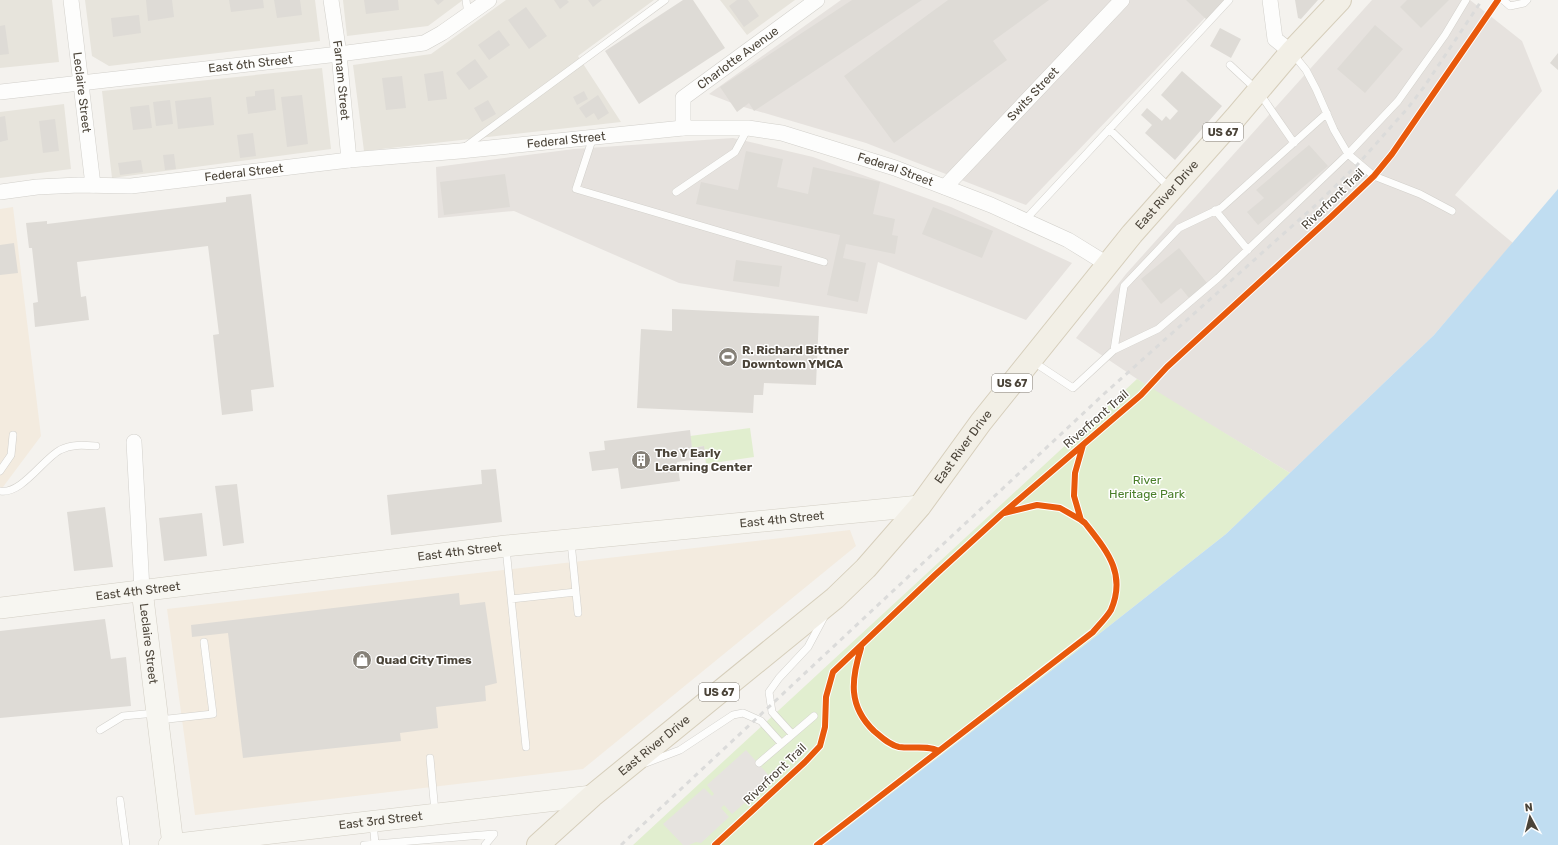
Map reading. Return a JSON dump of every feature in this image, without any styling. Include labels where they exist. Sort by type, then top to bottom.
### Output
[{"type":"main road","name":"East River Drive","points":[[538,845],[592,796],[835,598],[866,568],[920,506],[982,422],[1108,264],[1292,52],[1340,0]]},
{"type":"main road","name":"East 4th Street","points":[[0,608],[506,546],[920,506]]},
{"type":"main road","name":"Leclaire Street","points":[[142,590],[173,845]]},
{"type":"main road","name":"East 3rd Street","points":[[169,845],[592,796]]},
{"type":"street","name":"Leclaire Street","points":[[71,0],[93,185]]},
{"type":"street","name":"Farnam Street","points":[[331,0],[349,160]]},
{"type":"street","name":"East 6th Street","points":[[0,92],[338,54],[424,42],[442,33],[489,0]]},
{"type":"street","name":"Charlotte Avenue","points":[[683,128],[683,98],[817,0]]},
{"type":"street","name":"Swits Street","points":[[945,187],[1122,0]]},
{"type":"street","points":[[1270,0],[1275,39],[1292,52]]},
{"type":"street","name":"Federal Street","points":[[0,192],[38,187],[79,185],[131,186],[349,160],[460,151],[683,128],[748,128],[782,133],[895,168],[990,204],[1068,240],[1108,264]]},
{"type":"street","name":"Leclaire Street","points":[[134,442],[142,590]]},
{"type":"lane","points":[[466,0],[468,15]]},
{"type":"lane","points":[[460,151],[665,0]]},
{"type":"lane","points":[[1025,220],[1229,0]]},
{"type":"lane","points":[[1031,360],[1073,388],[1114,350],[1158,329],[1218,278],[1348,154],[1398,100],[1445,36],[1466,0]]},
{"type":"lane","points":[[1503,0],[1510,6],[1524,3],[1527,0]]},
{"type":"lane","points":[[1292,52],[1306,70],[1334,130],[1348,154],[1374,176],[1420,194],[1452,210]]},
{"type":"lane","points":[[1230,65],[1258,91],[1294,143]]},
{"type":"lane","points":[[1114,350],[1124,286],[1179,228],[1221,208],[1327,113]]},
{"type":"lane","points":[[676,192],[735,152],[748,128]]},
{"type":"lane","points":[[1109,129],[1171,190]]},
{"type":"lane","points":[[593,137],[576,189],[824,262]]},
{"type":"lane","points":[[1216,210],[1248,250]]},
{"type":"lane","points":[[0,471],[12,455],[13,436]]},
{"type":"lane","points":[[0,491],[5,492],[23,483],[59,450],[74,444],[96,446]]},
{"type":"lane","points":[[570,540],[578,613]]},
{"type":"lane","points":[[506,546],[526,747]]},
{"type":"lane","points":[[511,599],[576,592]]},
{"type":"lane","points":[[792,734],[772,712],[769,692],[779,678],[808,647],[835,598]]},
{"type":"lane","points":[[100,730],[124,716],[213,714],[204,642]]},
{"type":"lane","points":[[620,773],[680,750],[733,715],[743,713],[761,720],[781,743]]},
{"type":"lane","points":[[759,763],[814,716]]},
{"type":"lane","points":[[430,758],[436,814]]},
{"type":"lane","points":[[120,800],[126,845]]},
{"type":"lane","points":[[373,821],[375,843]]},
{"type":"lane","points":[[364,845],[494,834],[485,845]]},
{"type":"shaded area","points":[[0,0],[52,0],[59,62],[0,68]]},
{"type":"shaded area","points":[[85,0],[315,0],[320,41],[109,66],[92,56]]},
{"type":"shaded area","points":[[343,0],[463,0],[428,26],[347,36]]},
{"type":"shaded area","points":[[506,0],[654,0],[578,56],[621,122],[364,151],[353,65],[431,54]]},
{"type":"shaded area","points":[[720,0],[795,0],[747,35]]},
{"type":"shaded area","points":[[841,0],[1222,0],[1026,205],[866,143],[737,105],[709,94]]},
{"type":"shaded area","points":[[1372,0],[1470,0],[1522,41],[1542,91],[1455,195],[1513,243],[1434,335],[1290,473],[1158,393],[1076,338],[1126,274]]},
{"type":"shaded area","points":[[322,68],[331,149],[112,178],[102,91]]},
{"type":"shaded area","points":[[64,104],[71,169],[0,178],[0,112]]},
{"type":"shaded area","points":[[733,138],[813,157],[951,207],[1072,263],[1026,320],[878,262],[867,314],[679,283],[514,211],[438,218],[436,167],[574,149]]},
{"type":"shaded area","points":[[13,207],[41,436],[0,491],[0,209]]},
{"type":"shaded area","points":[[850,530],[856,546],[583,769],[195,815],[167,609]]},
{"type":"shaded area","points":[[746,750],[772,779],[732,814],[724,805],[721,808],[729,817],[701,843],[696,842],[689,845],[683,845],[663,824],[704,788],[712,796],[714,794],[707,785]]},
{"type":"green space","name":"River Heritage Park","points":[[1137,379],[1290,473],[1226,534],[1099,634],[824,845],[633,845]]},
{"type":"green space","points":[[750,428],[754,457],[706,464],[704,446],[692,448],[690,436]]},
{"type":"water","points":[[1558,189],[1558,845],[824,845],[1099,634],[1226,534],[1434,335]]},
{"type":"building","points":[[146,0],[172,0],[174,17],[148,21]]},
{"type":"building","points":[[229,0],[263,0],[264,8],[231,12]]},
{"type":"building","points":[[274,0],[300,0],[302,15],[277,18]]},
{"type":"building","points":[[364,0],[398,0],[399,10],[366,14]]},
{"type":"building","points":[[434,0],[444,0],[438,5]]},
{"type":"building","points":[[554,0],[567,0],[569,2],[560,9]]},
{"type":"building","points":[[588,0],[602,0],[593,7]]},
{"type":"building","points":[[683,0],[693,0],[725,48],[639,104],[605,51]]},
{"type":"building","points":[[737,0],[748,0],[759,16],[744,27],[729,6]]},
{"type":"building","points":[[852,0],[922,0],[754,111],[749,103],[737,112],[720,87]]},
{"type":"building","points":[[948,0],[1049,0],[993,41],[1007,60],[894,143],[844,76]]},
{"type":"building","points":[[1186,0],[1227,0],[1207,20]]},
{"type":"building","points":[[1295,0],[1318,0],[1301,19],[1298,18]]},
{"type":"building","points":[[1407,0],[1449,0],[1421,28],[1400,7]]},
{"type":"building","points":[[526,7],[547,36],[529,49],[508,20]]},
{"type":"building","points":[[139,15],[141,33],[113,37],[111,18]]},
{"type":"building","points":[[5,25],[9,54],[0,55],[0,26]]},
{"type":"building","points":[[1375,25],[1403,49],[1365,93],[1337,69]]},
{"type":"building","points":[[1220,28],[1241,39],[1231,58],[1210,46]]},
{"type":"building","points":[[499,30],[510,45],[489,60],[478,45]]},
{"type":"building","points":[[1558,53],[1558,70],[1550,63]]},
{"type":"building","points":[[475,59],[488,77],[469,90],[456,73]]},
{"type":"building","points":[[443,71],[447,99],[428,101],[424,74]]},
{"type":"building","points":[[1182,71],[1222,106],[1175,160],[1145,133],[1152,125],[1141,115],[1147,108],[1162,121],[1166,116],[1170,120],[1178,111],[1161,95]]},
{"type":"building","points":[[402,76],[406,108],[386,110],[382,78]]},
{"type":"building","points":[[274,89],[276,110],[248,114],[246,97],[255,96],[255,91]]},
{"type":"building","points":[[584,91],[588,99],[577,105],[573,97]]},
{"type":"building","points":[[302,95],[308,144],[287,147],[281,97]]},
{"type":"building","points":[[598,95],[609,113],[598,120],[594,113],[586,118],[579,108]]},
{"type":"building","points":[[211,97],[214,125],[178,129],[175,101]]},
{"type":"building","points":[[170,100],[173,124],[156,126],[153,102]]},
{"type":"building","points":[[488,100],[496,114],[482,122],[474,108]]},
{"type":"building","points":[[149,105],[152,128],[133,130],[130,107]]},
{"type":"building","points":[[5,116],[8,140],[0,142],[0,117]]},
{"type":"building","points":[[55,119],[59,151],[43,153],[39,121]]},
{"type":"building","points":[[253,133],[256,156],[240,158],[237,135]]},
{"type":"building","points":[[1309,145],[1328,166],[1258,225],[1247,212],[1264,198],[1256,190]]},
{"type":"building","points":[[746,151],[783,159],[777,187],[808,194],[813,167],[880,182],[873,214],[895,219],[892,235],[898,236],[895,254],[846,244],[843,258],[866,263],[858,302],[827,295],[840,235],[696,204],[701,182],[738,190]]},
{"type":"building","points":[[174,154],[176,169],[165,170],[163,155]]},
{"type":"building","points":[[141,160],[143,172],[120,175],[118,163]]},
{"type":"building","points":[[505,174],[510,207],[444,215],[440,182]]},
{"type":"building","points":[[251,194],[274,387],[251,390],[253,411],[222,415],[213,335],[219,334],[208,246],[77,262],[81,297],[86,296],[89,320],[35,327],[33,303],[38,302],[32,248],[29,248],[26,223],[47,221],[47,224],[226,202],[226,197]]},
{"type":"building","points":[[933,207],[993,231],[982,258],[922,234]]},
{"type":"building","points":[[14,243],[18,273],[0,275],[0,245]]},
{"type":"building","points":[[1179,248],[1207,283],[1189,298],[1181,288],[1161,304],[1141,279]]},
{"type":"building","points":[[736,260],[782,266],[779,287],[733,281]]},
{"type":"building","name":"R. Richard Bittner Downtown YMCA","points":[[672,309],[819,316],[816,385],[764,383],[763,395],[754,395],[753,413],[637,408],[641,329],[672,331]]},
{"type":"building","name":"The Y Early Learning Center","points":[[690,430],[692,448],[704,446],[706,458],[677,462],[680,481],[621,489],[618,468],[592,471],[589,452],[605,450],[604,441]]},
{"type":"building","points":[[496,469],[502,522],[391,535],[387,495],[482,484],[481,470]]},
{"type":"building","points":[[237,484],[244,543],[223,546],[215,486]]},
{"type":"building","points":[[105,507],[113,567],[74,571],[67,512]]},
{"type":"building","points":[[202,513],[207,556],[164,561],[159,518]]},
{"type":"building","name":"Quad City Times","points":[[459,593],[460,605],[485,602],[497,683],[485,686],[486,701],[436,707],[438,728],[400,733],[401,741],[243,758],[228,633],[192,637],[191,625]]},
{"type":"building","points":[[105,619],[111,659],[126,657],[131,706],[0,718],[0,631]]},
{"type":"railway","points":[[621,845],[1105,393],[1318,203],[1358,164],[1407,109],[1424,87],[1482,0]]},
{"type":"cycle path","name":"Riverfront Trail","points":[[715,845],[805,762],[820,746],[825,727],[826,697],[833,672],[1002,514],[1141,395],[1167,367],[1374,176],[1392,154],[1498,0]]},
{"type":"cycle path","name":"Riverfront Trail","points":[[817,845],[1093,632],[1111,610],[1117,585],[1112,563],[1100,543],[1081,520],[1074,496],[1075,473],[1083,445]]},
{"type":"cycle path","points":[[1004,513],[1037,505],[1060,508],[1081,520]]},
{"type":"cycle path","points":[[861,648],[855,671],[854,692],[856,702],[866,722],[882,738],[895,746],[904,748],[930,748],[939,751]]},
{"type":"place","name":"R. Richard Bittner Downtown YMCA","points":[[728,357]]},
{"type":"place","name":"The Y Early Learning Center","points":[[641,460]]},
{"type":"place","name":"Quad City Times","points":[[362,660]]}]
